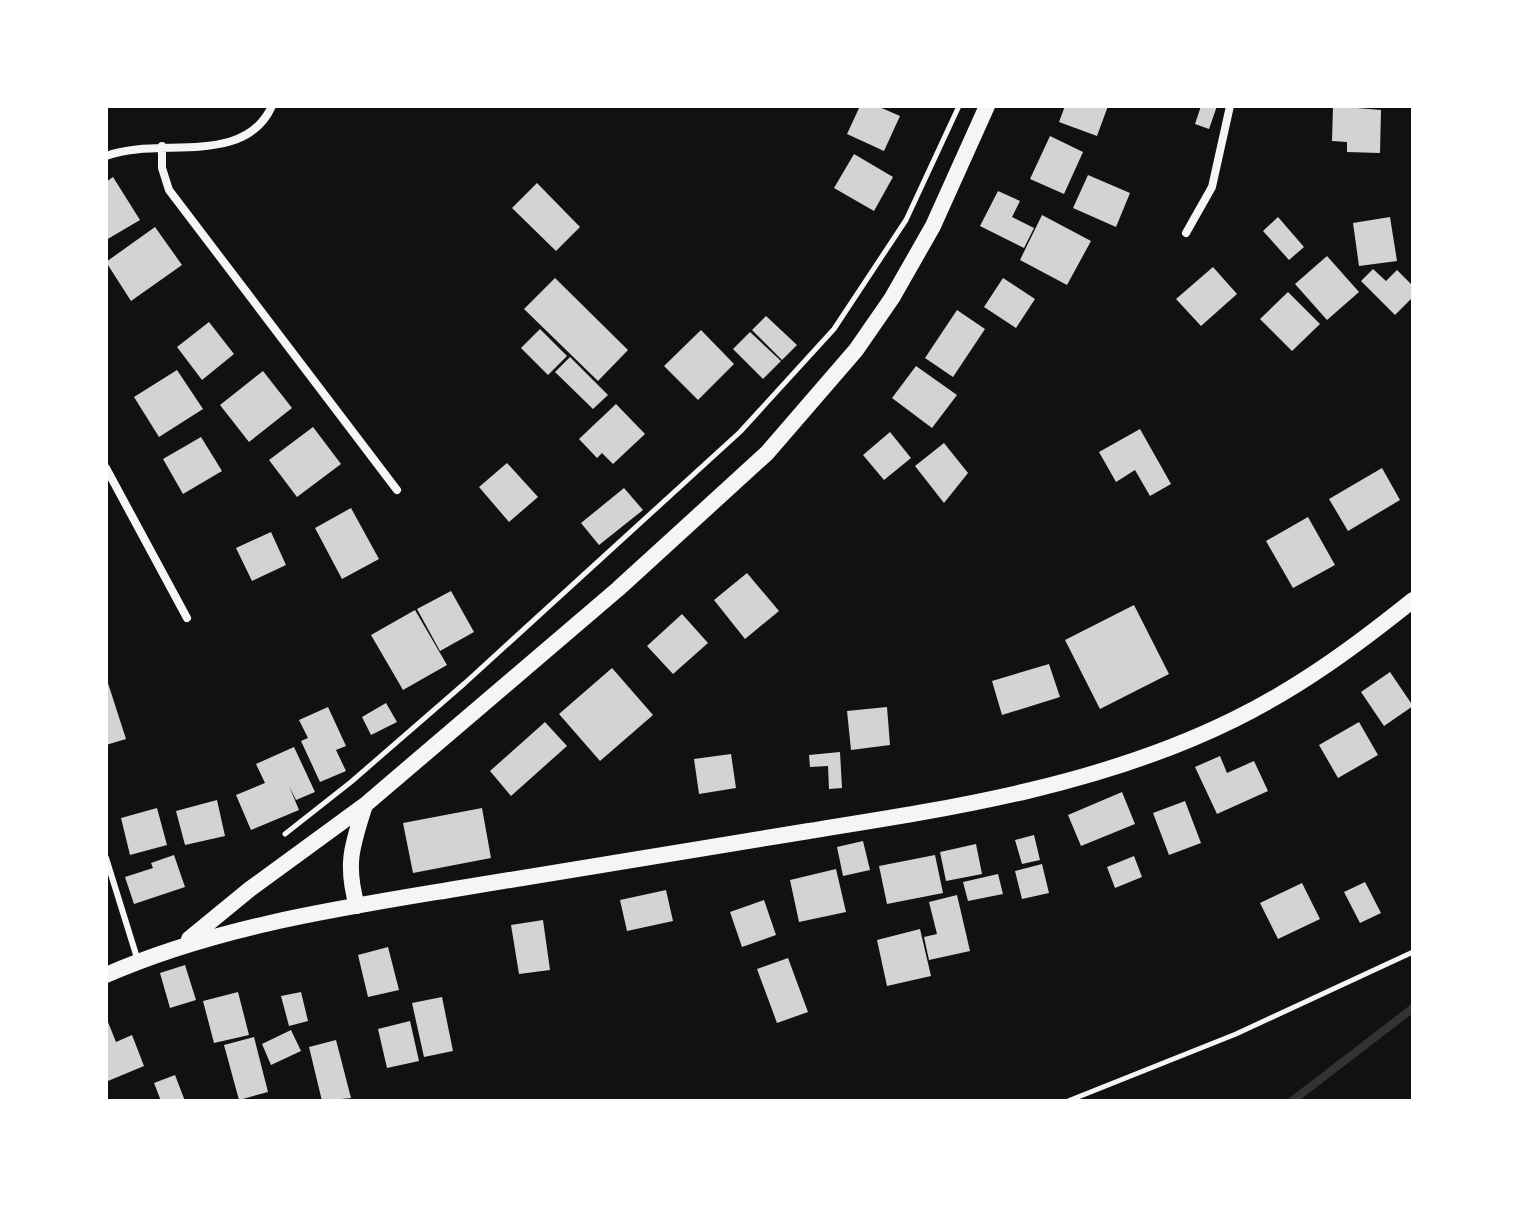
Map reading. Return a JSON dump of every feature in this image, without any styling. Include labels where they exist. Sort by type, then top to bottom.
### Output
[{"type":"main road","points":[[181,945],[250,889],[365,805],[618,589],[767,453],[856,350],[892,298],[933,226],[987,106]]},
{"type":"main road","points":[[106,975],[181,945],[228,932],[357,906],[917,814],[1085,777],[1234,719],[1322,669],[1413,600]]},
{"type":"main road","points":[[357,906],[349,877],[349,855],[365,805]]},
{"type":"street","points":[[106,156],[130,148],[203,146],[241,139],[265,121],[272,106]]},
{"type":"street","points":[[1186,233],[1215,178],[1230,106]]},
{"type":"street","points":[[162,146],[162,168],[169,190],[397,490]]},
{"type":"street","points":[[106,468],[187,618]]},
{"type":"lane","points":[[106,858],[138,961]]},
{"type":"path","points":[[283,836],[351,782],[465,683],[740,432],[834,329],[906,220],[959,106]]},
{"type":"path","points":[[1068,1101],[1236,1034],[1413,952]]},
{"type":"building","points":[[860,106],[877,106],[900,116],[884,151],[847,134]]},
{"type":"building","points":[[1065,106],[1108,106],[1097,136],[1059,122]]},
{"type":"building","points":[[1201,106],[1217,106],[1209,129],[1195,124]]},
{"type":"building","points":[[1333,106],[1381,110],[1380,153],[1347,152],[1347,142],[1332,141]]},
{"type":"building","points":[[1050,136],[1083,152],[1064,194],[1030,179]]},
{"type":"building","points":[[854,154],[893,177],[874,211],[834,188]]},
{"type":"building","points":[[1088,175],[1130,193],[1116,227],[1073,208]]},
{"type":"building","points":[[113,177],[140,220],[106,240],[106,182]]},
{"type":"building","points":[[537,183],[580,227],[556,251],[512,208]]},
{"type":"building","points":[[998,191],[1020,201],[1012,217],[1034,228],[1024,248],[980,226]]},
{"type":"building","points":[[1042,215],[1091,241],[1067,285],[1020,260]]},
{"type":"building","points":[[1278,217],[1304,247],[1289,260],[1263,231]]},
{"type":"building","points":[[1390,217],[1397,261],[1359,266],[1353,223]]},
{"type":"building","points":[[155,227],[182,265],[131,301],[106,262]]},
{"type":"building","points":[[1327,256],[1359,292],[1327,320],[1295,284]]},
{"type":"building","points":[[1213,267],[1237,294],[1201,326],[1176,299]]},
{"type":"building","points":[[1373,269],[1386,281],[1397,270],[1413,286],[1413,297],[1395,315],[1361,281]]},
{"type":"building","points":[[555,278],[628,350],[598,381],[524,309]]},
{"type":"building","points":[[1003,278],[1035,299],[1016,328],[984,307]]},
{"type":"building","points":[[1288,292],[1320,324],[1292,351],[1260,319]]},
{"type":"building","points":[[957,310],[985,329],[953,377],[925,358]]},
{"type":"building","points":[[766,316],[797,345],[782,360],[752,330]]},
{"type":"building","points":[[209,322],[234,354],[202,380],[177,347]]},
{"type":"building","points":[[540,329],[567,356],[548,375],[521,348]]},
{"type":"building","points":[[701,330],[734,364],[698,400],[664,366]]},
{"type":"building","points":[[750,332],[781,361],[763,379],[733,349]]},
{"type":"building","points":[[570,357],[608,395],[593,409],[555,372]]},
{"type":"building","points":[[916,366],[957,395],[932,428],[892,398]]},
{"type":"building","points":[[177,370],[203,409],[159,437],[134,397]]},
{"type":"building","points":[[263,371],[292,408],[249,442],[220,405]]},
{"type":"building","points":[[616,404],[645,434],[613,464],[602,453],[597,458],[579,439]]},
{"type":"building","points":[[313,427],[341,464],[297,497],[269,460]]},
{"type":"building","points":[[1140,429],[1171,484],[1150,496],[1135,470],[1116,482],[1099,452]]},
{"type":"building","points":[[890,432],[911,458],[884,480],[863,455]]},
{"type":"building","points":[[201,437],[222,471],[183,494],[163,459]]},
{"type":"building","points":[[944,443],[968,473],[944,503],[915,466]]},
{"type":"building","points":[[507,463],[538,497],[509,522],[479,487]]},
{"type":"building","points":[[1382,468],[1400,500],[1348,531],[1329,499]]},
{"type":"building","points":[[624,488],[643,510],[599,545],[581,523]]},
{"type":"building","points":[[351,508],[379,559],[342,579],[315,528]]},
{"type":"building","points":[[1308,517],[1335,565],[1293,588],[1266,541]]},
{"type":"building","points":[[271,532],[286,565],[252,581],[236,548]]},
{"type":"building","points":[[747,573],[779,611],[745,639],[714,600]]},
{"type":"building","points":[[451,591],[474,632],[440,651],[417,609]]},
{"type":"building","points":[[1134,605],[1169,674],[1100,709],[1065,640]]},
{"type":"building","points":[[415,610],[447,665],[403,690],[371,635]]},
{"type":"building","points":[[682,614],[708,643],[673,674],[647,646]]},
{"type":"building","points":[[1049,664],[1060,697],[1002,715],[992,681]]},
{"type":"building","points":[[612,668],[653,715],[600,761],[559,714]]},
{"type":"building","points":[[1390,672],[1413,706],[1384,726],[1361,692]]},
{"type":"building","points":[[106,677],[126,739],[106,745]]},
{"type":"building","points":[[386,703],[397,722],[371,735],[362,717]]},
{"type":"building","points":[[328,707],[346,746],[336,750],[346,771],[320,782],[301,741],[308,738],[299,720]]},
{"type":"building","points":[[887,707],[890,745],[851,750],[847,711]]},
{"type":"building","points":[[545,722],[567,746],[511,796],[490,771]]},
{"type":"building","points":[[1359,722],[1378,755],[1338,778],[1319,745]]},
{"type":"building","points":[[294,747],[315,792],[296,800],[289,786],[299,810],[251,830],[236,795],[265,783],[256,764]]},
{"type":"building","points":[[840,752],[842,788],[829,789],[828,766],[810,767],[809,755]]},
{"type":"building","points":[[731,754],[736,788],[699,794],[694,759]]},
{"type":"building","points":[[1220,756],[1227,773],[1254,761],[1268,791],[1217,814],[1195,767]]},
{"type":"building","points":[[1122,792],[1135,824],[1081,846],[1068,815]]},
{"type":"building","points":[[217,800],[225,836],[185,845],[176,811]]},
{"type":"building","points":[[1185,801],[1201,843],[1169,855],[1153,813]]},
{"type":"building","points":[[157,808],[167,845],[130,855],[121,818]]},
{"type":"building","points":[[482,808],[491,858],[413,873],[403,823]]},
{"type":"building","points":[[1034,835],[1040,860],[1022,864],[1015,840]]},
{"type":"building","points":[[863,841],[870,870],[843,876],[837,847]]},
{"type":"building","points":[[976,844],[982,874],[946,881],[940,852]]},
{"type":"building","points":[[174,855],[185,887],[134,904],[125,877],[153,868],[151,863]]},
{"type":"building","points":[[935,855],[943,893],[887,904],[879,866]]},
{"type":"building","points":[[1134,856],[1142,877],[1115,888],[1107,867]]},
{"type":"building","points":[[1042,864],[1049,893],[1022,899],[1015,871]]},
{"type":"building","points":[[836,869],[846,912],[799,922],[790,880]]},
{"type":"building","points":[[998,874],[1003,894],[968,901],[963,882]]},
{"type":"building","points":[[1365,882],[1381,913],[1360,923],[1344,892]]},
{"type":"building","points":[[1302,883],[1320,919],[1278,939],[1260,903]]},
{"type":"building","points":[[666,890],[673,921],[627,931],[620,900]]},
{"type":"building","points":[[957,895],[970,951],[929,960],[924,937],[937,934],[929,902]]},
{"type":"building","points":[[764,900],[776,935],[742,947],[730,912]]},
{"type":"building","points":[[543,920],[550,970],[519,974],[511,925]]},
{"type":"building","points":[[920,929],[931,976],[887,986],[877,940]]},
{"type":"building","points":[[388,947],[399,990],[368,997],[358,955]]},
{"type":"building","points":[[788,958],[808,1012],[777,1023],[757,969]]},
{"type":"building","points":[[185,965],[196,1000],[170,1008],[160,973]]},
{"type":"building","points":[[238,992],[249,1035],[214,1043],[203,1001]]},
{"type":"building","points":[[301,992],[308,1021],[289,1026],[281,996]]},
{"type":"building","points":[[442,997],[453,1051],[424,1057],[412,1003]]},
{"type":"building","points":[[106,1017],[116,1042],[132,1035],[144,1066],[108,1081]]},
{"type":"building","points":[[410,1021],[419,1061],[387,1068],[378,1029]]},
{"type":"building","points":[[291,1030],[301,1051],[271,1065],[262,1044]]},
{"type":"building","points":[[254,1037],[268,1092],[239,1100],[224,1045]]},
{"type":"building","points":[[336,1040],[351,1098],[322,1101],[309,1047]]},
{"type":"building","points":[[175,1075],[185,1101],[161,1101],[154,1083]]},
{"type":"waterway","points":[[1292,1101],[1413,1008]]}]
